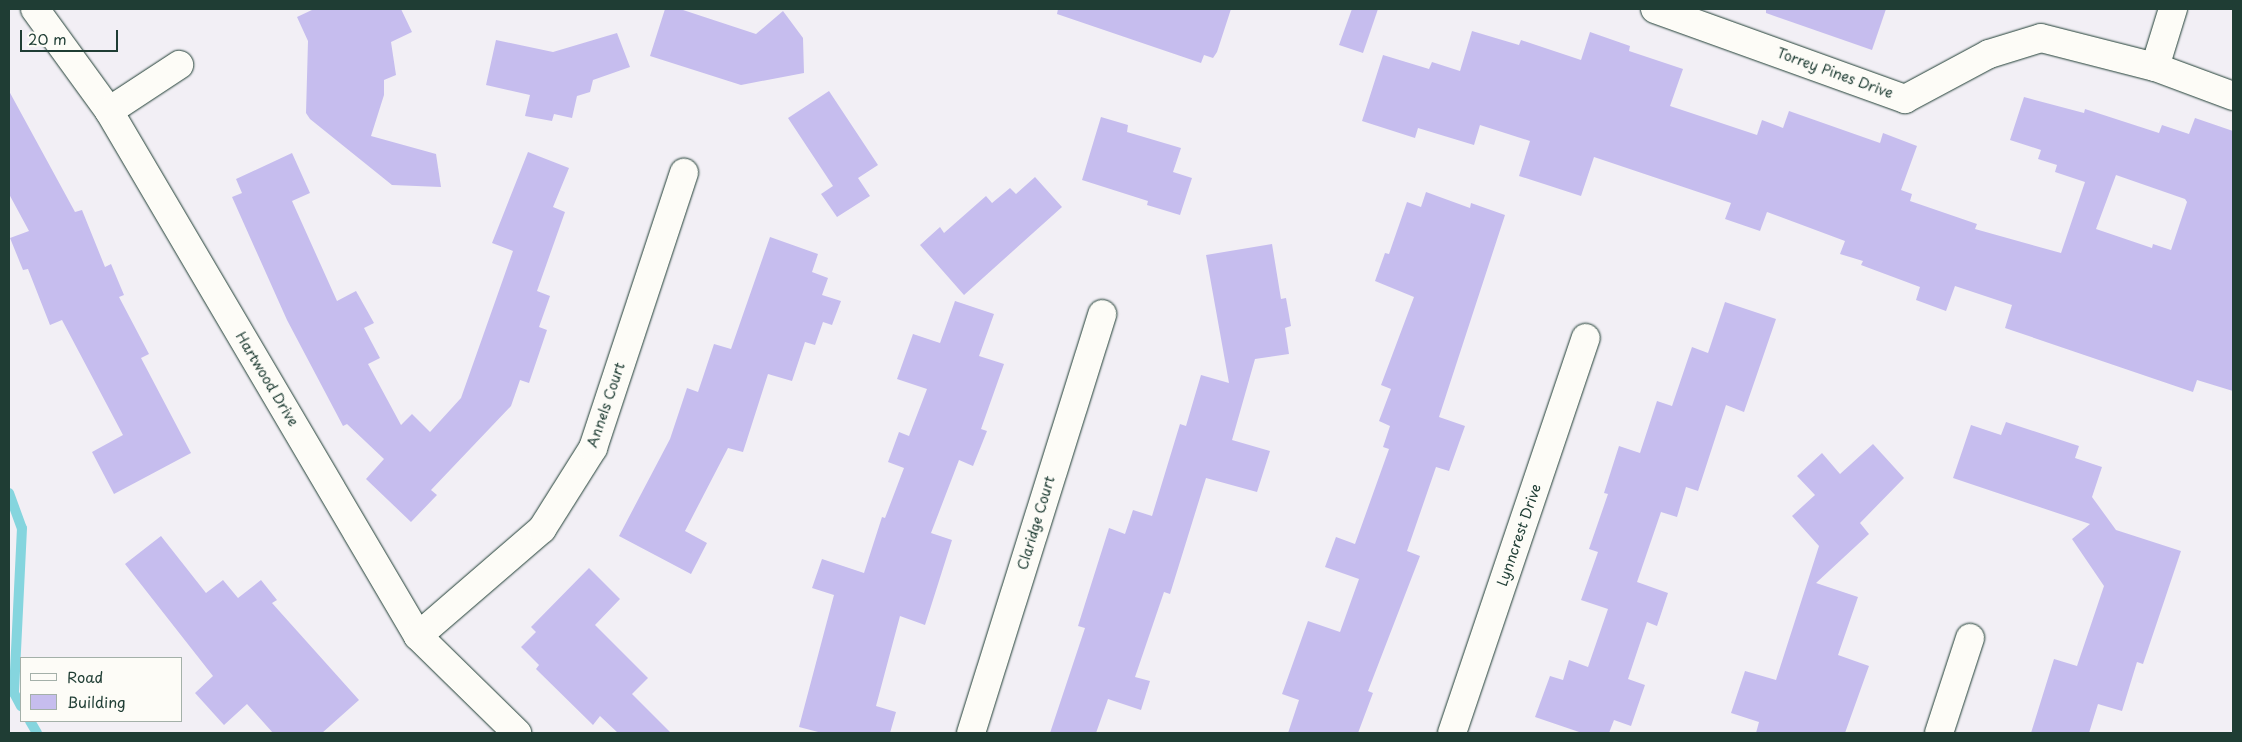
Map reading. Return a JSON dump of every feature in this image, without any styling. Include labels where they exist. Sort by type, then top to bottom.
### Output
[{"type":"street","name":"Hartwood Drive","points":[[35,9],[108,111],[418,636],[517,733]]},
{"type":"street","name":"Torrey Pines Drive","points":[[1655,9],[1905,98],[1989,54],[2040,38],[2155,67],[2233,96]]},
{"type":"street","points":[[2155,67],[2173,9]]},
{"type":"street","points":[[108,111],[179,65]]},
{"type":"street","name":"Annels Court","points":[[418,636],[542,529],[593,448],[684,174]]},
{"type":"street","name":"Claridge Court","points":[[971,733],[1102,314]]},
{"type":"street","name":"Lynncrest Drive","points":[[1452,733],[1586,338]]},
{"type":"street","points":[[1939,733],[1970,638]]},
{"type":"building","points":[[314,9],[401,9],[412,32],[391,42],[396,75],[384,80],[384,95],[371,136],[436,154],[441,187],[392,185],[310,119],[306,113],[308,41],[297,17]]},
{"type":"building","points":[[665,9],[680,9],[756,34],[783,11],[803,38],[804,73],[741,85],[650,56]]},
{"type":"building","points":[[1058,9],[1231,9],[1217,52],[1213,58],[1204,55],[1201,63],[1057,14]]},
{"type":"building","points":[[1352,9],[1378,9],[1363,53],[1339,45]]},
{"type":"building","points":[[1766,9],[1886,9],[1872,50],[1766,13]]},
{"type":"building","points":[[1472,31],[1519,45],[1521,40],[1581,60],[1590,32],[1630,46],[1629,51],[1683,69],[1670,106],[1757,135],[1762,120],[1783,128],[1789,111],[1880,143],[1883,133],[1917,146],[1901,190],[1912,194],[1910,201],[1977,224],[1975,229],[2061,253],[2085,182],[2055,172],[2057,165],[2038,159],[2041,150],[2010,140],[2024,97],[2084,113],[2085,109],[2159,133],[2162,125],[2189,134],[2195,118],[2233,131],[2233,391],[2197,380],[2193,392],[2005,328],[2012,305],[1955,286],[1946,311],[1916,300],[1920,287],[1861,265],[1863,261],[1840,254],[1845,241],[1767,212],[1760,231],[1725,219],[1731,203],[1594,157],[1581,196],[1519,176],[1530,141],[1480,125],[1474,145],[1418,128],[1415,138],[1362,121],[1383,55],[1429,69],[1432,62],[1460,71]],"holes":[[[2116,175],[2185,199],[2187,202],[2171,250],[2153,244],[2152,248],[2096,229]]]},
{"type":"building","points":[[617,33],[630,67],[593,80],[590,92],[577,96],[572,118],[554,114],[552,121],[525,116],[530,95],[486,85],[496,40],[553,52]]},
{"type":"building","points":[[9,91],[75,212],[82,210],[105,267],[111,264],[124,295],[119,297],[149,354],[141,358],[191,453],[114,494],[92,452],[123,435],[62,320],[50,325],[28,269],[23,270],[10,238],[29,231],[9,194]]},
{"type":"building","points":[[829,91],[878,165],[858,178],[870,196],[837,217],[821,194],[833,186],[788,118]]},
{"type":"building","points":[[1101,117],[1128,125],[1127,132],[1181,148],[1173,172],[1192,178],[1180,215],[1147,205],[1148,201],[1082,180]]},
{"type":"building","points":[[528,152],[569,168],[553,207],[565,212],[537,291],[550,296],[539,327],[547,330],[529,383],[520,380],[511,406],[431,490],[437,495],[411,522],[366,479],[384,459],[347,424],[343,426],[287,320],[232,197],[242,193],[236,179],[292,153],[310,193],[292,201],[337,301],[356,291],[374,323],[364,328],[380,358],[368,364],[401,425],[412,414],[430,432],[461,398],[513,251],[492,243]]},
{"type":"building","points":[[1035,177],[1062,207],[964,295],[920,245],[940,227],[944,233],[986,196],[992,203],[1010,188],[1016,194]]},
{"type":"building","points":[[1426,192],[1470,208],[1471,203],[1505,215],[1439,417],[1465,426],[1449,471],[1436,467],[1407,551],[1420,556],[1368,691],[1373,693],[1358,733],[1288,733],[1299,700],[1282,694],[1308,621],[1340,632],[1359,579],[1325,567],[1336,537],[1355,544],[1389,449],[1383,447],[1390,426],[1379,421],[1391,389],[1381,385],[1414,297],[1375,281],[1385,253],[1389,254],[1407,202],[1421,207]]},
{"type":"building","points":[[770,237],[818,254],[812,272],[828,278],[822,295],[841,301],[832,325],[823,322],[815,345],[805,342],[792,381],[768,374],[743,452],[728,448],[685,531],[707,543],[691,574],[619,536],[670,439],[687,388],[698,392],[714,344],[731,349]]},
{"type":"building","points":[[1272,244],[1281,299],[1286,298],[1291,326],[1285,328],[1289,354],[1255,359],[1232,440],[1270,451],[1257,492],[1206,478],[1170,594],[1164,592],[1135,677],[1150,681],[1141,710],[1108,699],[1096,733],[1050,733],[1085,628],[1078,626],[1109,528],[1125,534],[1133,510],[1152,516],[1180,424],[1186,426],[1201,375],[1229,383],[1206,255]]},
{"type":"building","points":[[955,301],[994,314],[979,356],[1004,364],[981,429],[987,431],[973,466],[959,460],[931,533],[952,540],[925,625],[900,616],[876,706],[896,712],[890,733],[822,733],[799,727],[834,595],[812,588],[822,559],[864,573],[882,517],[885,518],[904,468],[888,462],[899,432],[909,436],[927,389],[897,379],[913,334],[940,343]]},
{"type":"building","points":[[1725,302],[1776,319],[1744,412],[1726,405],[1698,491],[1686,487],[1677,517],[1661,512],[1637,582],[1668,593],[1657,626],[1647,622],[1628,679],[1645,685],[1631,726],[1614,720],[1609,733],[1582,733],[1535,717],[1550,676],[1563,680],[1569,660],[1588,667],[1608,609],[1581,600],[1598,552],[1589,549],[1608,494],[1604,493],[1619,446],[1640,453],[1657,401],[1672,406],[1692,347],[1708,353]]},
{"type":"building","points":[[2006,422],[2079,446],[2075,458],[2102,467],[2092,497],[2116,530],[2181,551],[2143,664],[2137,662],[2122,711],[2098,704],[2089,733],[2031,733],[2054,659],[2077,666],[2104,586],[2072,539],[2090,524],[1953,478],[1971,425],[2001,435]]},
{"type":"building","points":[[1873,444],[1904,478],[1860,523],[1869,534],[1816,583],[1858,597],[1838,655],[1869,666],[1845,733],[1756,733],[1759,722],[1731,713],[1745,671],[1776,680],[1819,546],[1792,516],[1815,495],[1797,476],[1822,453],[1840,474]]},
{"type":"building","points":[[161,536],[206,593],[223,580],[238,598],[261,580],[277,600],[272,603],[359,700],[322,733],[273,733],[247,704],[224,725],[195,693],[213,676],[125,564]]},
{"type":"building","points":[[589,568],[620,599],[595,625],[648,678],[632,694],[671,733],[618,733],[600,716],[593,725],[536,669],[539,665],[521,647],[536,632],[531,627]]},
{"type":"waterway","points":[[9,493],[22,528],[14,693],[20,704]]},
{"type":"waterway","points":[[31,722],[37,733]]}]
